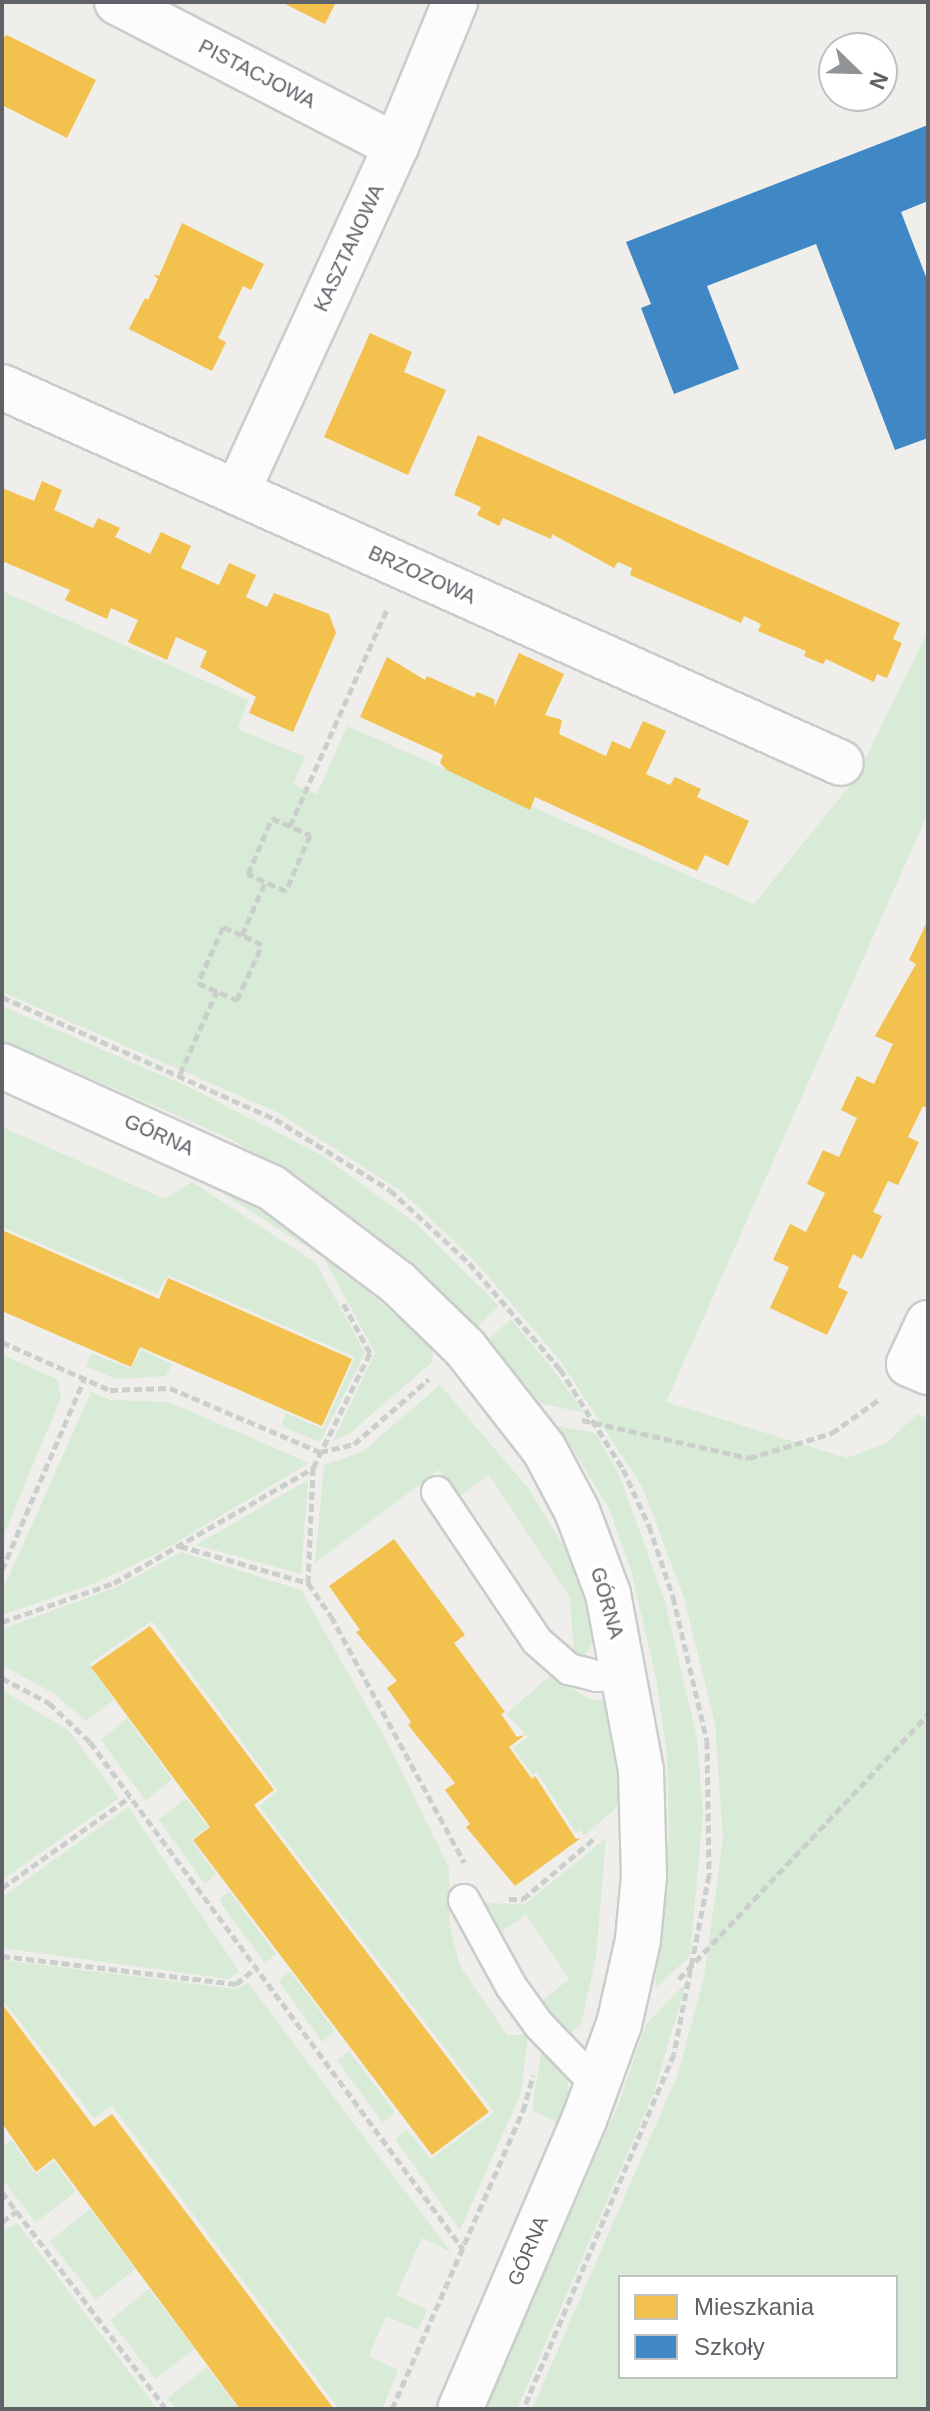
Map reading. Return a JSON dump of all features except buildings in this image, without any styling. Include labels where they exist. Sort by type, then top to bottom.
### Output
[{"type":"street","name":"PISTACJOWA","points":[[117,2],[396,146]]},
{"type":"street","name":"KASZTANOWA","points":[[237,492],[396,146],[455,2]]},
{"type":"street","name":"BRZOZOWA","points":[[2,387],[841,763]]},
{"type":"street","name":"GÓRNA","points":[[2,1066],[272,1188],[398,1283],[465,1348],[544,1449],[577,1511],[608,1594],[625,1674],[642,1797],[644,1876],[626,1996],[597,2085],[460,2409]]},
{"type":"street","points":[[918,1368],[928,1323]]},
{"type":"lane","points":[[437,1492],[537,1641],[569,1669],[597,1676],[625,1674]]},
{"type":"lane","points":[[464,1900],[511,1986],[539,2025],[597,2085]]},
{"type":"path","points":[[290,826],[405,568]]},
{"type":"path","points":[[272,818],[310,835],[286,891],[265,882],[248,874],[272,818]]},
{"type":"path","points":[[242,935],[265,882]]},
{"type":"path","points":[[223,927],[242,935],[262,945],[237,1000],[198,983],[223,927]]},
{"type":"path","points":[[2,997],[180,1074],[217,991]]},
{"type":"path","points":[[342,1299],[370,1353],[313,1468],[308,1583],[331,1616],[464,1862],[464,1900],[523,1899],[642,1797]]},
{"type":"path","points":[[2,1342],[110,1390],[170,1388],[320,1452],[354,1444],[465,1348]]},
{"type":"path","points":[[595,1422],[749,1458],[773,1455],[832,1433],[870,1408],[918,1368]]},
{"type":"path","points":[[2,1570],[85,1377]]},
{"type":"path","points":[[2,1622],[114,1583],[313,1468]]},
{"type":"path","points":[[179,1546],[308,1583]]},
{"type":"path","points":[[2,1678],[74,1722],[463,2249]]},
{"type":"path","points":[[626,1996],[652,2005],[696,1964],[928,1715]]},
{"type":"path","points":[[2,1888],[130,1797]]},
{"type":"path","points":[[2,1956],[236,1984],[256,1968]]},
{"type":"path","points":[[523,2409],[660,2095],[696,1964]]},
{"type":"path","points":[[392,2409],[523,2111],[539,2025]]},
{"type":"path","points":[[2,2192],[166,2409]]},
{"type":"path","points":[[2,2222],[17,2211]]},
{"type":"green space","points":[[2,591],[248,700],[238,729],[305,757],[293,784],[317,794],[347,726],[754,904],[856,778],[928,631],[928,813],[666,1402],[847,1458],[888,1442],[917,1414],[928,1419],[928,2409],[532,2409],[678,2074],[704,1977],[723,1839],[715,1723],[684,1598],[643,1488],[559,1359],[476,1262],[401,1191],[279,1113],[2,992]]},
{"type":"green space","points":[[2,1006],[193,1089],[323,1156],[418,1225],[499,1306],[476,1328],[414,1266],[273,1164],[227,1137],[2,1040]]},
{"type":"green space","points":[[2,1127],[165,1199],[192,1182],[316,1263],[365,1353],[320,1442],[281,1426],[286,1413],[323,1429],[355,1357],[168,1275],[157,1294],[2,1227]]},
{"type":"green space","points":[[199,1178],[240,1196],[305,1239],[433,1347],[432,1362],[350,1433],[333,1441],[375,1353],[324,1258]]},
{"type":"green space","points":[[511,1319],[584,1413],[540,1403],[488,1340]]},
{"type":"green space","points":[[141,1350],[172,1364],[166,1376],[117,1379],[86,1367],[91,1353],[131,1369]]},
{"type":"green space","points":[[2,1355],[57,1379],[61,1397],[2,1539]]},
{"type":"green space","points":[[440,1385],[529,1489],[572,1560],[595,1622],[593,1642],[583,1658],[574,1655],[570,1598],[489,1475],[457,1498],[439,1470],[315,1563],[324,1465],[362,1452]]},
{"type":"green space","points":[[91,1392],[111,1400],[169,1402],[309,1463],[160,1552],[95,1583],[2,1615],[2,1592]]},
{"type":"green space","points":[[558,1426],[595,1433],[619,1474],[665,1602],[697,1738],[703,1814],[690,1956],[655,1989],[669,1834],[667,1755],[656,1678],[631,1570],[608,1506]]},
{"type":"green space","points":[[308,1480],[301,1574],[196,1545]]},
{"type":"green space","points":[[181,1552],[301,1590],[387,1742],[449,1868],[450,1927],[460,1966],[507,2035],[528,2035],[521,2093],[460,2230],[395,2139],[407,2130],[431,2159],[494,2112],[259,1806],[278,1791],[152,1621],[89,1664],[114,1700],[86,1721],[53,1693],[2,1665],[2,1629],[117,1587]]},
{"type":"green space","points":[[550,1676],[590,1699],[617,1702],[627,1798],[584,1836],[581,1830],[576,1833],[537,1772],[532,1774],[513,1748],[528,1737],[506,1714]]},
{"type":"green space","points":[[2,1690],[68,1730],[119,1798],[2,1880]]},
{"type":"green space","points":[[127,1718],[172,1779],[146,1801],[101,1740]]},
{"type":"green space","points":[[186,1798],[208,1827],[191,1840],[216,1874],[205,1884],[159,1820]]},
{"type":"green space","points":[[128,1807],[239,1971],[229,1979],[2,1948],[2,1897]]},
{"type":"green space","points":[[606,1838],[596,1957],[581,2024],[571,2034],[554,2023],[542,2001],[569,1979],[526,1915],[499,1933],[483,1903],[525,1904]]},
{"type":"green space","points":[[229,1891],[276,1954],[265,1964],[219,1900]]},
{"type":"green space","points":[[2,1960],[236,1989],[248,1983],[451,2252],[422,2238],[396,2295],[427,2310],[418,2330],[386,2316],[369,2356],[398,2370],[382,2409],[339,2409],[112,2106],[94,2118],[2,1999]]},
{"type":"green space","points":[[290,1971],[335,2031],[322,2042],[279,1981]]},
{"type":"green space","points":[[686,1983],[654,2092],[517,2409],[485,2409],[619,2103],[646,2024]]},
{"type":"green space","points":[[542,2047],[568,2081],[569,2106],[562,2125],[532,2110]]},
{"type":"green space","points":[[349,2051],[395,2112],[383,2123],[337,2060]]},
{"type":"green space","points":[[11,2140],[36,2174],[54,2161],[76,2191],[36,2223],[2,2179],[2,2147]]},
{"type":"green space","points":[[90,2209],[135,2269],[96,2300],[50,2241]]},
{"type":"green space","points":[[17,2223],[157,2409],[2,2409],[2,2231]]},
{"type":"green space","points":[[149,2289],[195,2349],[155,2379],[110,2320]]},
{"type":"green space","points":[[207,2367],[239,2409],[176,2409],[168,2398]]}]
